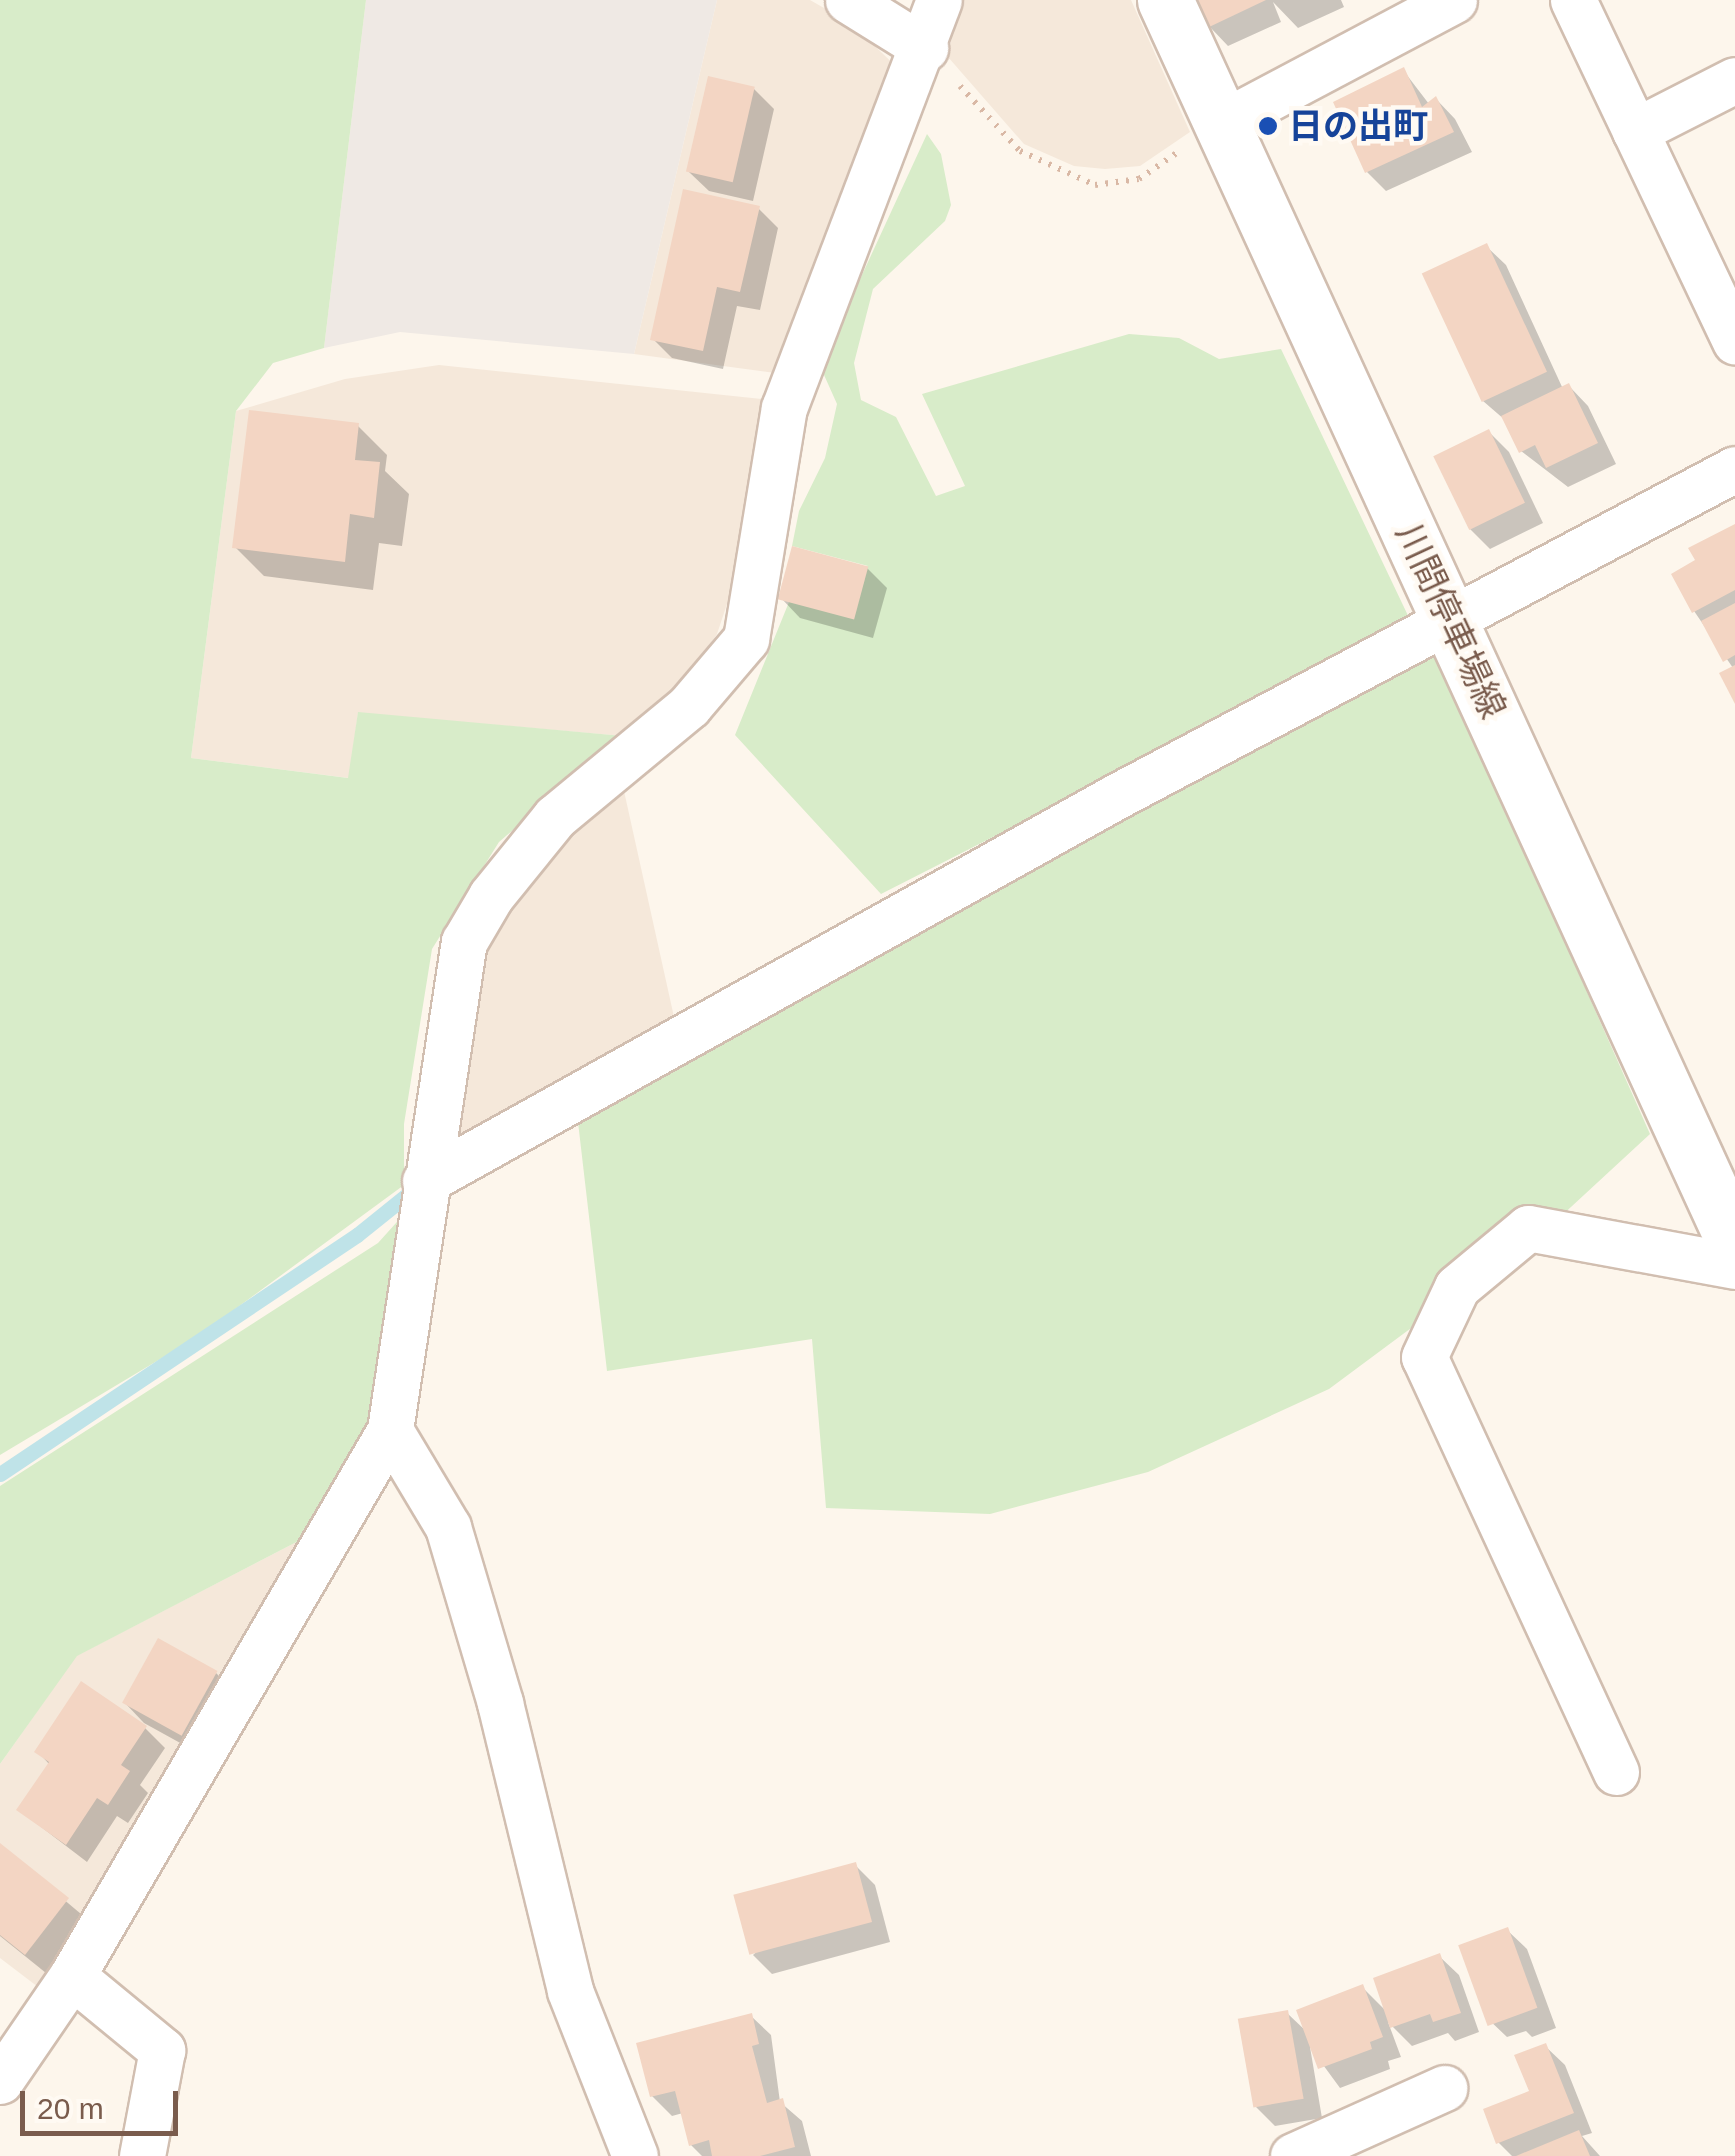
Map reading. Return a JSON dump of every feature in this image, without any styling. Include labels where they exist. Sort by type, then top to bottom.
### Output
[{"type":"main road","name":"川間停車場線","points":[[1166,0],[1218,125],[1452,620],[1735,1244]]},
{"type":"street","points":[[848,0],[925,48]]},
{"type":"street","points":[[0,2080],[72,1976],[390,1430],[464,942],[482,911],[555,817],[688,706],[746,639],[784,408],[925,48],[939,0]]},
{"type":"street","points":[[1218,125],[1454,0]]},
{"type":"street","points":[[1572,0],[1735,340]]},
{"type":"street","points":[[1635,131],[1735,80]]},
{"type":"street","points":[[425,1181],[1032,843],[1735,468]]},
{"type":"street","points":[[1616,1772],[1424,1358],[1457,1287],[1528,1228],[1735,1266]]},
{"type":"street","points":[[390,1430],[448,1528],[500,1704],[570,1991],[636,2156]]},
{"type":"street","points":[[72,1976],[162,2050],[142,2156]]},
{"type":"street","points":[[1293,2156],[1444,2088]]},
{"type":"path","points":[[925,48],[1020,152],[1095,185],[1139,179],[1218,125]]},
{"type":"shaded area","points":[[366,0],[717,0],[634,354],[400,332],[324,348]]},
{"type":"shaded area","points":[[717,0],[810,0],[852,24],[909,79],[783,374],[634,354]]},
{"type":"shaded area","points":[[959,0],[1131,0],[1190,132],[1140,166],[1105,169],[1074,166],[1024,144],[948,57]]},
{"type":"shaded area","points":[[439,365],[772,400],[739,568],[717,634],[681,686],[623,736],[358,713],[349,778],[191,758],[236,411],[345,379]]},
{"type":"shaded area","points":[[622,782],[674,1017],[439,1153],[441,1105],[499,898]]},
{"type":"shaded area","points":[[312,1534],[42,1990],[0,1958],[0,1764],[76,1656]]},
{"type":"green space","points":[[0,0],[366,0],[324,348],[273,363],[236,411],[191,758],[348,778],[358,712],[623,736],[499,842],[432,949],[404,1124],[404,1185],[197,1337],[0,1455]]},
{"type":"green space","points":[[927,134],[941,154],[951,205],[945,221],[873,289],[854,363],[861,400],[896,417],[936,496],[965,486],[922,394],[1129,334],[1179,338],[1219,359],[1281,349],[1412,624],[881,894],[735,735],[789,602],[868,566],[792,546],[799,511],[825,458],[837,404],[820,366]]},
{"type":"green space","points":[[1431,640],[1650,1134],[1558,1219],[1329,1389],[1148,1472],[990,1514],[826,1508],[812,1339],[607,1371],[576,1105]]},
{"type":"green space","points":[[405,1213],[376,1405],[340,1490],[312,1534],[77,1656],[0,1764],[0,1486],[378,1243]]},
{"type":"building","points":[[1195,0],[1266,0],[1207,28]]},
{"type":"building","points":[[1404,67],[1422,107],[1436,96],[1454,132],[1365,173],[1333,102]]},
{"type":"building","points":[[708,76],[755,87],[733,182],[686,171]]},
{"type":"building","points":[[683,189],[760,206],[740,292],[717,287],[703,351],[650,340]]},
{"type":"building","points":[[1487,243],[1547,372],[1482,402],[1422,273]]},
{"type":"building","points":[[1569,383],[1598,443],[1546,468],[1535,445],[1519,453],[1501,416]]},
{"type":"building","points":[[249,410],[359,423],[355,460],[380,462],[374,518],[350,514],[345,562],[232,548]]},
{"type":"building","points":[[1489,429],[1525,503],[1469,530],[1433,456]]},
{"type":"building","points":[[1735,524],[1735,590],[1692,613],[1671,574],[1695,560],[1688,548]]},
{"type":"building","points":[[792,546],[868,566],[854,620],[778,599]]},
{"type":"building","points":[[1735,603],[1735,655],[1723,662],[1701,621]]},
{"type":"building","points":[[1735,665],[1735,704],[1719,673]]},
{"type":"building","points":[[158,1638],[217,1671],[182,1736],[122,1703]]},
{"type":"building","points":[[81,1681],[147,1726],[121,1765],[130,1771],[108,1805],[97,1798],[66,1845],[16,1810],[49,1762],[34,1752]]},
{"type":"building","points":[[0,1843],[69,1898],[25,1955],[0,1935]]},
{"type":"building","points":[[856,1862],[872,1922],[749,1955],[733,1895]]},
{"type":"building","points":[[1508,1927],[1537,2008],[1488,2026],[1458,1945]]},
{"type":"building","points":[[1440,1953],[1461,2013],[1433,2022],[1430,2014],[1390,2028],[1373,1978]]},
{"type":"building","points":[[1363,1984],[1383,2037],[1370,2042],[1372,2049],[1318,2069],[1296,2010]]},
{"type":"building","points":[[1288,2010],[1304,2099],[1253,2107],[1238,2019]]},
{"type":"building","points":[[752,2013],[759,2044],[752,2046],[767,2103],[783,2098],[795,2147],[760,2156],[712,2156],[709,2140],[689,2146],[675,2091],[650,2097],[636,2043]]},
{"type":"building","points":[[1546,2043],[1574,2113],[1496,2144],[1483,2109],[1529,2091],[1514,2055]]},
{"type":"building","points":[[1579,2130],[1590,2156],[1516,2156]]},
{"type":"waterway","points":[[0,1474],[357,1235],[418,1186]]},
{"type":"place","name":"日の出町","points":[[1268,126]]}]
